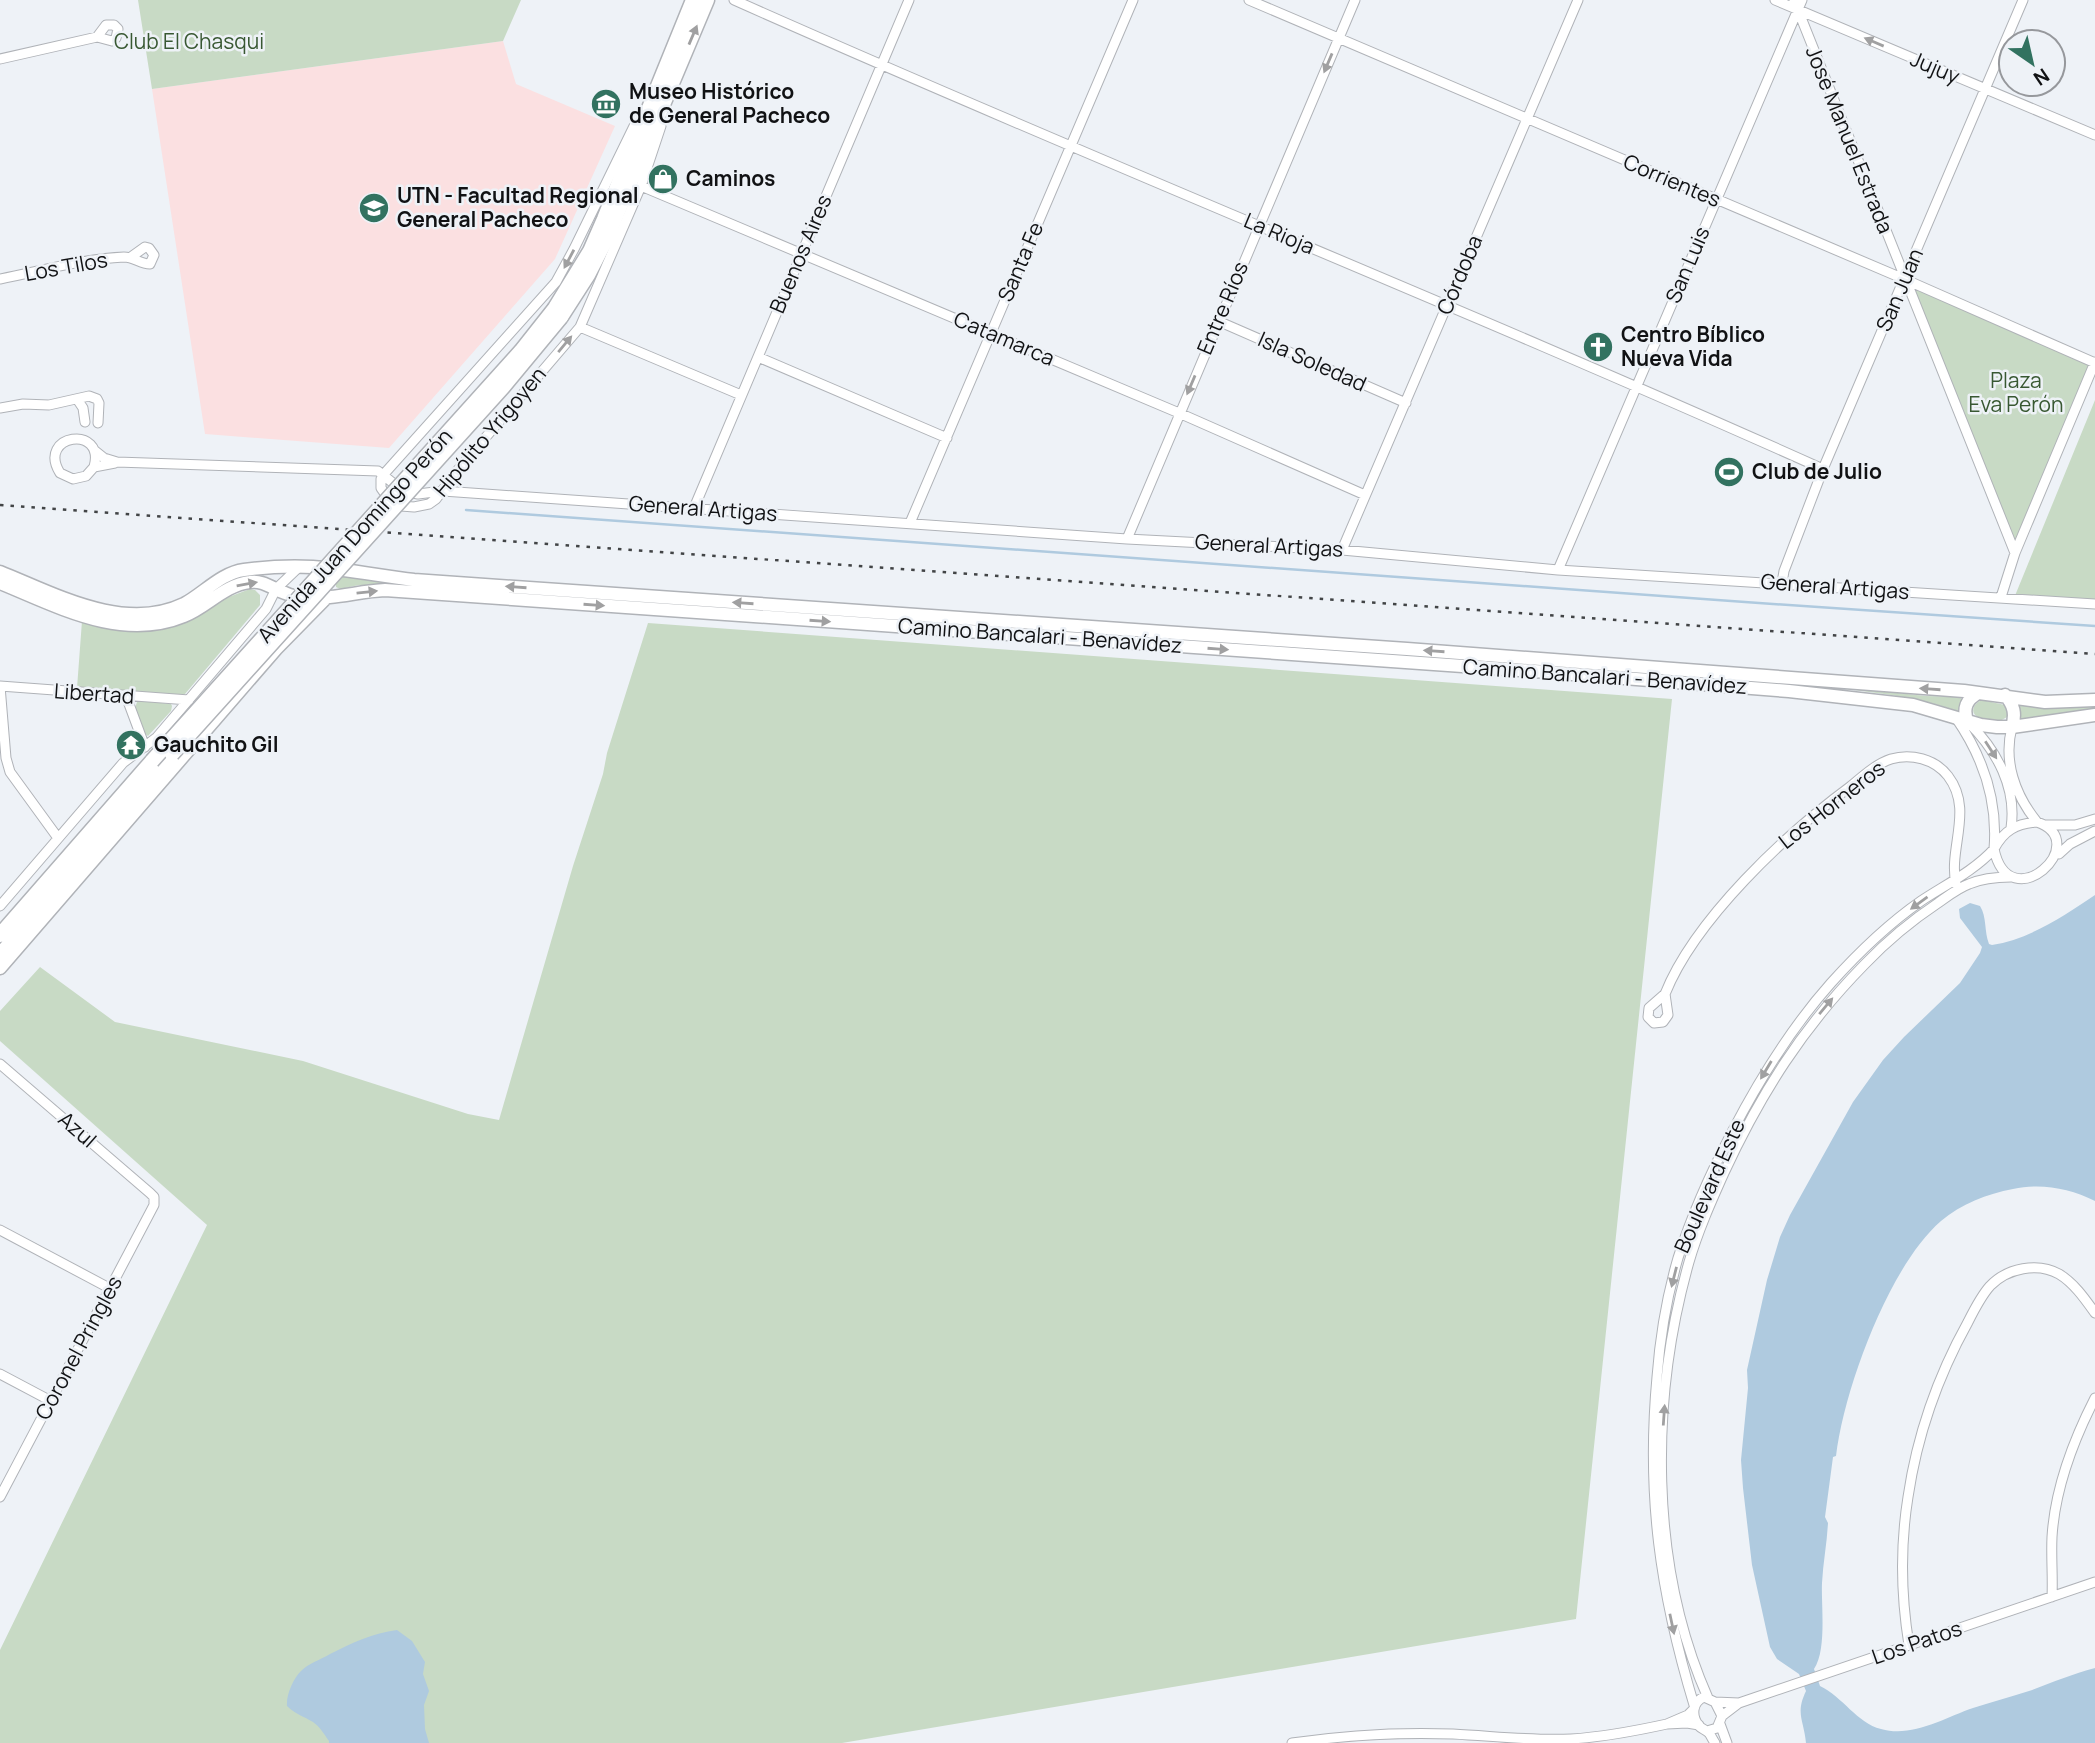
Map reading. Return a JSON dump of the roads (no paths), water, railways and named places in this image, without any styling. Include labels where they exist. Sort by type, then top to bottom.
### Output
[{"type":"main road","points":[[672,68],[693,0]]},
{"type":"main road","points":[[0,955],[172,754],[503,387],[558,313],[672,68],[707,0]]},
{"type":"main road","name":"Avenida Juan Domingo Perón","points":[[0,935],[152,761],[558,313]]},
{"type":"main road","name":"Camino Bancalari - Benavídez","points":[[0,572],[88,606],[104,611],[134,614],[170,610],[236,571],[299,567],[441,582],[1408,649],[2005,695],[2045,702],[2095,700]]},
{"type":"main road","points":[[0,968],[276,649],[327,598],[333,569]]},
{"type":"main road","name":"Camino Bancalari - Benavídez","points":[[0,583],[93,620],[127,625],[151,624],[181,617],[231,588],[250,582],[265,583],[292,596],[327,598],[385,590],[1507,669],[1851,697],[1913,705],[1997,727],[2095,715]]},
{"type":"main road","points":[[1961,719],[1965,714],[1967,702],[1978,693]]},
{"type":"main road","points":[[2005,695],[2015,713],[2012,727]]},
{"type":"street","name":"La Rioja","points":[[734,0],[880,65],[1637,386],[1823,469]]},
{"type":"street","name":"Buenos Aires","points":[[694,508],[909,0]]},
{"type":"street","name":"Santa Fe","points":[[910,523],[1133,0]]},
{"type":"street","name":"Corrientes","points":[[1249,0],[1905,279],[2095,363]]},
{"type":"street","name":"Entre Ríos","points":[[1127,538],[1355,0]]},
{"type":"street","name":"Córdoba","points":[[1342,550],[1578,0]]},
{"type":"street","name":"Jujuy","points":[[1775,0],[1798,3],[1985,89],[2095,135]]},
{"type":"street","name":"San Juan","points":[[1782,583],[1784,571],[1823,469],[2023,0]]},
{"type":"street","name":"San Luis","points":[[1558,570],[1798,3]]},
{"type":"street","name":"José Manuel Estrada","points":[[1798,3],[2015,553]]},
{"type":"street","points":[[0,59],[97,37]]},
{"type":"street","name":"Hipólito Yrigoyen","points":[[384,474],[381,479],[384,494],[390,502],[414,507],[429,503],[443,491],[456,472],[580,327],[642,186],[672,68]]},
{"type":"street","points":[[94,467],[117,462],[369,470],[384,474],[556,282],[614,167],[672,68]]},
{"type":"street","name":"Catamarca","points":[[642,186],[1179,413],[1365,495]]},
{"type":"street","name":"Los Tilos","points":[[0,279],[55,267],[131,257]]},
{"type":"street","name":"Isla Soledad","points":[[1218,321],[1406,403]]},
{"type":"street","points":[[580,327],[741,395]]},
{"type":"street","points":[[758,357],[947,438]]},
{"type":"street","points":[[2001,597],[2015,553],[2095,363]]},
{"type":"street","points":[[0,408],[23,404],[49,405],[89,396],[97,399],[99,403],[98,423]]},
{"type":"street","points":[[78,399],[83,408],[85,422]]},
{"type":"street","points":[[94,450],[94,467],[86,476],[73,479],[60,473],[55,460],[59,447],[71,439],[84,440],[104,458],[117,462]]},
{"type":"street","name":"General Artigas","points":[[384,474],[403,491],[418,494],[443,491],[1127,538],[1342,550],[1558,570],[2095,604]]},
{"type":"street","points":[[0,906],[123,763],[158,737],[266,609],[276,589],[299,567]]},
{"type":"street","points":[[0,686],[4,768],[58,838]]},
{"type":"street","name":"Libertad","points":[[0,686],[189,700]]},
{"type":"street","points":[[126,696],[145,747]]},
{"type":"street","points":[[1961,719],[1984,739],[2003,772],[2012,806],[2011,828]]},
{"type":"street","points":[[1961,719],[1984,770],[1995,820],[1994,849],[2003,871],[2011,877],[2022,878],[2040,874],[2049,869],[2059,854],[2080,838],[2095,831]]},
{"type":"street","points":[[2012,727],[2008,749],[2014,782],[2020,796],[2042,823],[2057,836],[2059,854]]},
{"type":"street","name":"Los Horneros","points":[[1665,994],[1693,944],[1746,880],[1818,812],[1886,760],[1911,757],[1926,760],[1939,767],[1955,787],[1961,810],[1954,862],[1956,884]]},
{"type":"street","points":[[1994,849],[2011,828],[2042,823],[2078,825],[2095,819]]},
{"type":"street","points":[[2078,825],[2080,838]]},
{"type":"street","name":"Boulevard Este","points":[[1661,1386],[1689,1261],[1717,1187],[1758,1105],[1797,1041],[1845,984],[1903,928],[1994,849]]},
{"type":"street","name":"Boulevard Este","points":[[1694,1707],[1673,1632],[1661,1536],[1661,1386],[1666,1310],[1678,1259],[1696,1206],[1748,1100],[1787,1037],[1837,977],[1894,922],[1956,884],[2011,877]]},
{"type":"street","points":[[1837,977],[1845,984]]},
{"type":"street","name":"Azul","points":[[0,1065],[154,1197]]},
{"type":"street","points":[[1748,1100],[1758,1105]]},
{"type":"street","name":"Coronel Pringles","points":[[0,1497],[111,1289],[154,1205],[154,1197]]},
{"type":"street","points":[[0,1230],[111,1289]]},
{"type":"street","points":[[1685,1238],[1696,1241]]},
{"type":"street","points":[[1909,1645],[1902,1588],[1908,1496],[1920,1440],[1938,1386],[1950,1356],[1979,1302],[2000,1277],[2020,1269],[2035,1268],[2050,1270],[2070,1282],[2095,1313]]},
{"type":"street","points":[[0,1374],[51,1401]]},
{"type":"street","points":[[2052,1597],[2052,1539],[2058,1495],[2073,1445],[2095,1398]]},
{"type":"street","name":"Boulevard Este","points":[[1661,1536],[1696,1671],[1712,1700]]},
{"type":"street","name":"Los Patos","points":[[1712,1700],[1739,1703],[2095,1582]]},
{"type":"street","points":[[1667,1724],[1688,1715],[1700,1698],[1712,1700],[1727,1743]]},
{"type":"street","name":"Los Patos","points":[[1721,1720],[1739,1703]]},
{"type":"street","points":[[1694,1707],[1694,1717],[1715,1743]]},
{"type":"street","points":[[1292,1743],[1419,1733],[1573,1739],[1627,1733],[1667,1724],[1687,1723],[1703,1728],[1717,1728],[1721,1720]]},
{"type":"water","points":[[2095,895],[2095,1201],[2065,1190],[2044,1187],[2023,1187],[1984,1197],[1941,1221],[1922,1241],[1904,1267],[1887,1297],[1859,1364],[1848,1397],[1836,1456],[1833,1457],[1825,1517],[1828,1523],[1822,1583],[1821,1651],[1814,1669],[1820,1686],[1857,1716],[1881,1729],[1904,1731],[1928,1726],[1973,1708],[2095,1668],[2095,1743],[1806,1743],[1801,1706],[1806,1691],[1799,1674],[1777,1659],[1770,1647],[1752,1565],[1741,1460],[1748,1388],[1747,1370],[1767,1280],[1780,1237],[1853,1102],[1883,1060],[1960,983],[1980,953],[1982,947],[1960,918],[1959,909],[1970,903],[1980,906],[1987,939],[1992,945],[2033,932]]},
{"type":"water","points":[[397,1630],[412,1641],[425,1662],[423,1674],[429,1691],[424,1705],[425,1729],[429,1743],[329,1743],[315,1724],[287,1706],[293,1683],[298,1674],[308,1666],[363,1639]]},
{"type":"waterway","points":[[466,510],[2095,626]]},
{"type":"railway","points":[[0,505],[2095,654]]},
{"type":"place","name":"Museo Histórico de General Pacheco","points":[[606,104]]},
{"type":"place","name":"Caminos","points":[[663,179]]},
{"type":"place","name":"UTN - Facultad Regional General Pacheco","points":[[374,208]]},
{"type":"place","name":"Centro Bíblico Nueva Vida","points":[[1598,347]]},
{"type":"place","name":"Club de Julio","points":[[1729,472]]},
{"type":"place","name":"Gauchito Gil","points":[[131,745]]},
{"type":"park label","name":"Club El Chasqui","points":[[189,42]]},
{"type":"park label","name":"Plaza Eva Perón","points":[[2016,393]]}]
